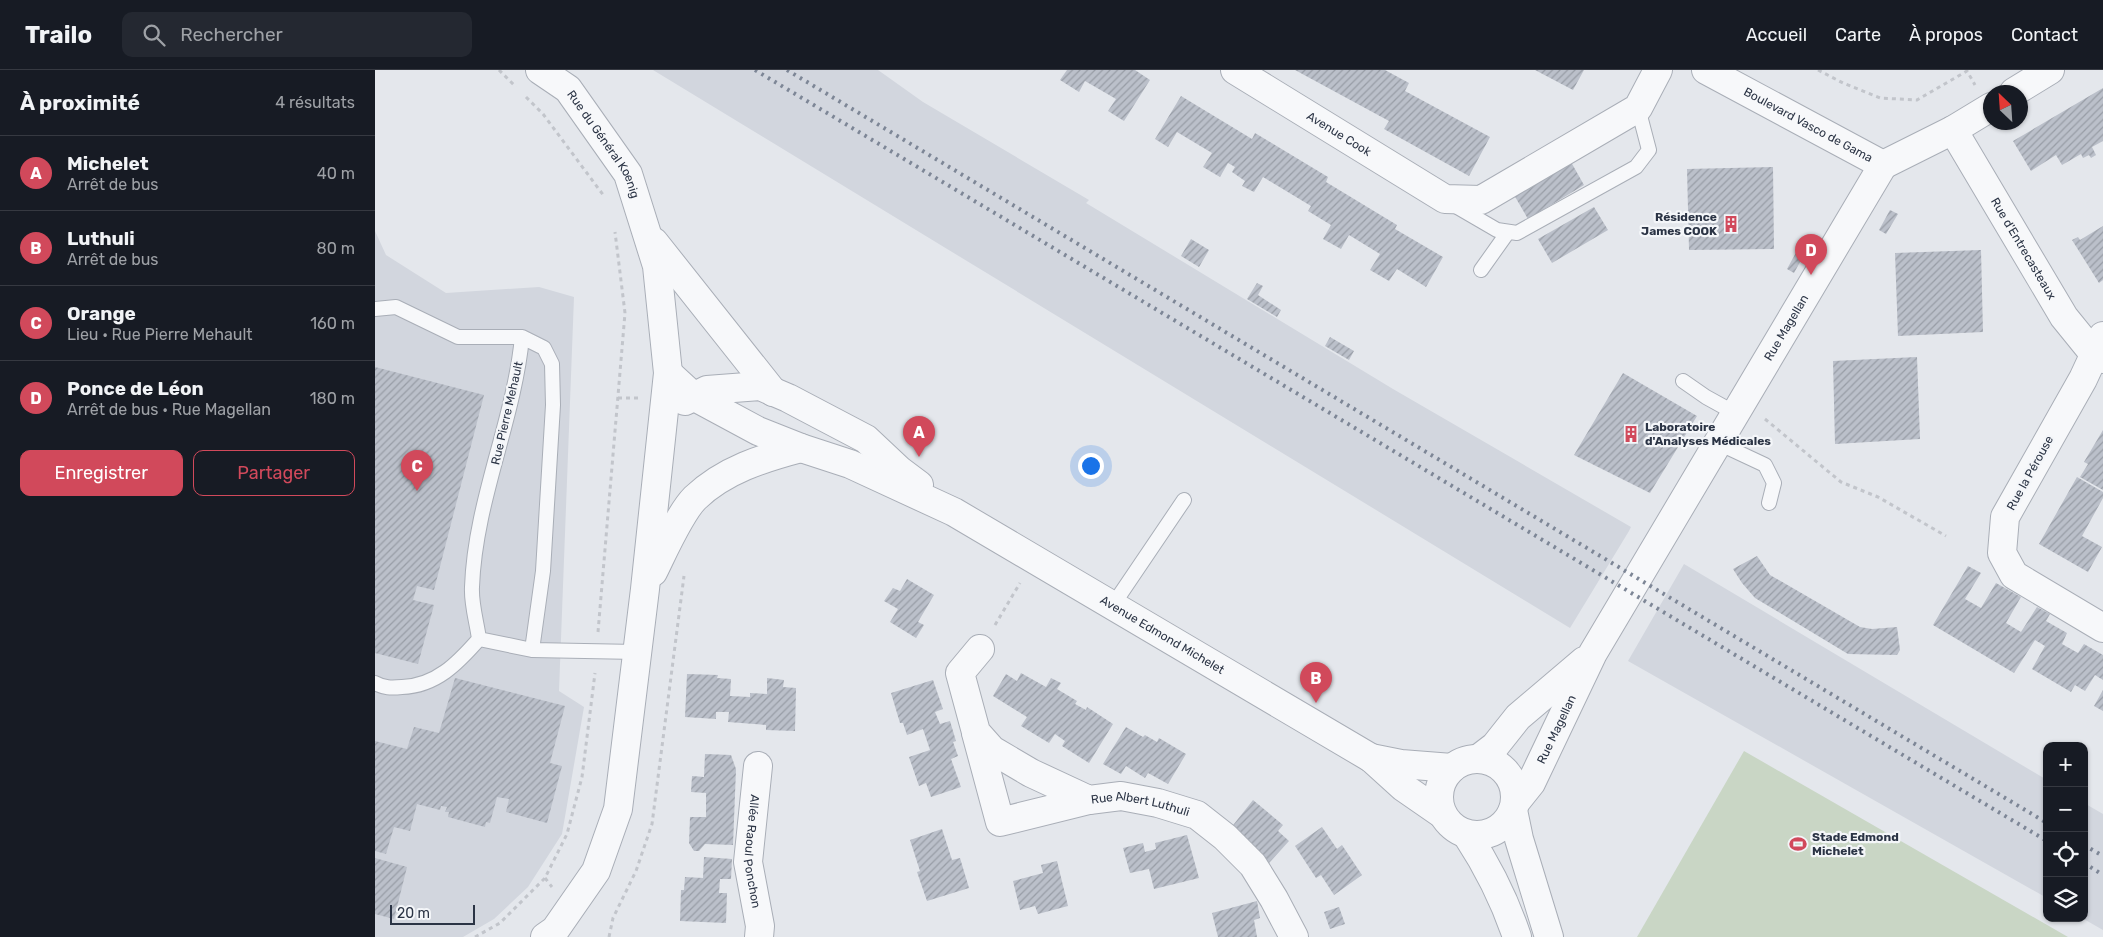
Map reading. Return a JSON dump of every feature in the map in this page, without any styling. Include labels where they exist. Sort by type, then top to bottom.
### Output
[{"type":"street","name":"Rue du Général Koenig","points":[[539,70],[568,89],[628,174],[647,233]]},
{"type":"street","name":"Avenue Cook","points":[[1235,70],[1445,199],[1481,200],[1638,108]]},
{"type":"street","points":[[1638,108],[1658,70]]},
{"type":"street","name":"Boulevard Vasco de Gama","points":[[1706,70],[1883,166],[1953,130],[1983,112]]},
{"type":"street","points":[[2025,85],[2050,70]]},
{"type":"street","name":"Rue d'Entrecasteaux","points":[[1953,130],[2064,317],[2100,350]]},
{"type":"street","name":"Rue Magellan","points":[[1514,806],[1531,783],[1593,653],[1883,166]]},
{"type":"street","points":[[553,935],[596,872],[618,809],[645,589],[668,373],[657,266],[647,233]]},
{"type":"street","points":[[647,233],[773,392]]},
{"type":"street","name":"Rue la Pérouse","points":[[2100,350],[2005,518],[2002,553],[2014,576],[2103,628]]},
{"type":"street","points":[[668,373],[693,396],[758,431],[850,464],[954,512]]},
{"type":"street","points":[[663,414],[707,390],[760,386],[788,398],[866,439],[899,470],[954,512]]},
{"type":"street","points":[[645,589],[669,539],[694,499],[722,477],[755,461],[801,448]]},
{"type":"street","name":"Avenue Edmond Michelet","points":[[954,512],[1371,758],[1403,787],[1442,814]]},
{"type":"street","name":"Rue Albert Luthuli","points":[[980,649],[960,673],[976,732],[992,750],[1031,773],[1089,800],[1121,796],[1159,803],[1197,815],[1225,836],[1253,865],[1294,937]]},
{"type":"street","name":"Rue Magellan","points":[[1479,758],[1495,746],[1518,717],[1593,653]]},
{"type":"street","points":[[976,732],[1000,822],[1089,800]]},
{"type":"street","name":"Avenue Edmond Michelet","points":[[1371,758],[1401,764],[1452,768]]},
{"type":"street","points":[[1514,806],[1508,820],[1500,828],[1490,834],[1479,836],[1467,835],[1453,827],[1442,814],[1439,802],[1439,789],[1444,777],[1452,768],[1464,761],[1479,758],[1491,761],[1502,768],[1510,778],[1515,790],[1514,806],[1519,839],[1549,937]]},
{"type":"street","name":"Allée Raoul Ponchon","points":[[758,766],[748,862],[760,926],[759,937]]},
{"type":"street","points":[[1467,835],[1481,856],[1508,910],[1517,937]]},
{"type":"lane","points":[[1481,270],[1508,232],[1517,233],[1635,167],[1649,150],[1638,108]]},
{"type":"lane","name":"Avenue Cook","points":[[1445,199],[1497,230],[1508,232]]},
{"type":"lane","points":[[375,309],[396,308],[458,337],[522,337],[545,348],[552,364],[553,405],[543,571],[532,650]]},
{"type":"lane","name":"Rue Pierre Mehault","points":[[479,639],[472,588],[477,539],[519,366],[522,337]]},
{"type":"lane","points":[[1683,381],[1706,397],[1735,413]]},
{"type":"lane","points":[[1718,443],[1765,465],[1774,484],[1769,503]]},
{"type":"lane","points":[[1113,605],[1184,500]]},
{"type":"lane","points":[[375,683],[384,688],[415,687],[440,676],[457,664],[479,639],[532,650],[637,652]]},
{"type":"path","points":[[499,70],[518,89]]},
{"type":"path","points":[[1818,70],[1843,83],[1880,98],[1917,100],[1967,71],[1983,98]]},
{"type":"path","points":[[524,95],[543,114],[605,198]]},
{"type":"path","points":[[475,937],[501,923],[545,878],[567,834],[581,777],[593,699],[625,313],[614,225]]},
{"type":"path","points":[[1771,423],[1841,482],[1878,497],[1946,536]]},
{"type":"path","points":[[980,649],[1035,560]]},
{"type":"path","points":[[609,937],[613,918],[636,871],[652,824],[684,575]]},
{"type":"shaded area","points":[[653,70],[878,70],[923,102],[1089,200],[1086,203],[1393,389],[1631,527],[1570,628]]},
{"type":"shaded area","points":[[375,231],[386,255],[446,293],[539,287],[574,297],[559,691],[584,707],[562,834],[528,887],[494,919],[463,937],[375,937]]},
{"type":"shaded area","points":[[1684,564],[2043,778],[2043,896],[1628,661]]},
{"type":"shaded area","points":[[2088,805],[2103,814],[2103,930],[2088,921]]},
{"type":"green space","name":"Stade Edmond Michelet","points":[[1744,751],[2068,937],[1637,937]]},
{"type":"building","points":[[1067,70],[1135,70],[1150,80],[1124,121],[1108,111],[1116,99],[1085,81],[1079,92],[1060,80]]},
{"type":"building","points":[[1295,70],[1385,70],[1409,83],[1405,91],[1490,137],[1469,176],[1384,129],[1389,121]]},
{"type":"building","points":[[1535,70],[1584,70],[1573,90]]},
{"type":"building","points":[[2103,88],[2103,141],[2092,147],[2096,155],[2091,158],[2089,155],[2083,158],[2081,154],[2062,165],[2056,155],[2031,171],[2013,141]]},
{"type":"building","points":[[1181,96],[1252,139],[1255,133],[1328,177],[1326,182],[1397,225],[1395,229],[1443,257],[1426,287],[1397,269],[1389,281],[1370,270],[1380,254],[1349,235],[1341,249],[1323,239],[1331,225],[1308,211],[1311,206],[1263,177],[1254,192],[1242,186],[1245,181],[1232,172],[1235,167],[1228,163],[1220,177],[1203,167],[1212,153],[1177,132],[1168,147],[1155,139]]},
{"type":"building","points":[[1571,162],[1584,185],[1528,219],[1514,195]]},
{"type":"building","name":"Résidence James COOK","points":[[1773,167],[1774,249],[1689,250],[1687,169]]},
{"type":"building","points":[[1594,207],[1608,230],[1552,263],[1538,239]]},
{"type":"building","points":[[1890,210],[1898,214],[1886,234],[1879,230]]},
{"type":"building","points":[[2103,226],[2103,280],[2099,283],[2072,240],[2078,237],[2080,240]]},
{"type":"building","points":[[1191,239],[1209,250],[1199,267],[1181,256]]},
{"type":"building","points":[[1798,249],[1805,253],[1794,273],[1787,269]]},
{"type":"building","points":[[1981,250],[1983,332],[1898,336],[1895,253]]},
{"type":"building","points":[[1257,283],[1263,286],[1258,295],[1281,310],[1277,317],[1247,299]]},
{"type":"building","points":[[1330,337],[1354,351],[1349,360],[1325,346]]},
{"type":"building","points":[[1917,357],[1920,439],[1835,444],[1833,361]]},
{"type":"building","points":[[375,367],[484,395],[434,590],[417,586],[413,600],[434,605],[418,664],[375,653]]},
{"type":"building","name":"Laboratoire d'Analyses Médicales","points":[[1623,373],[1697,416],[1650,493],[1574,455]]},
{"type":"building","points":[[2103,430],[2103,490],[2080,477],[2088,464],[2084,462]]},
{"type":"building","points":[[2077,477],[2103,492],[2103,498],[2082,536],[2102,547],[2088,572],[2039,544]]},
{"type":"building","points":[[1757,556],[1770,575],[1860,627],[1872,629],[1897,627],[1900,650],[1897,655],[1848,654],[1755,598],[1733,569]]},
{"type":"building","points":[[1968,566],[1981,573],[1965,599],[1981,608],[1996,583],[2021,597],[2006,623],[2021,632],[2037,607],[2050,614],[2046,621],[2067,633],[2062,644],[2078,653],[2084,644],[2103,655],[2103,680],[2095,675],[2085,691],[2075,685],[2071,692],[2032,669],[2045,646],[2035,640],[2014,673],[1933,625]]},
{"type":"building","points":[[907,579],[934,595],[918,622],[924,625],[916,638],[890,622],[898,609],[884,601],[893,588],[900,591]]},
{"type":"building","points":[[1021,673],[1046,687],[1051,678],[1061,683],[1057,689],[1077,701],[1075,704],[1086,710],[1087,707],[1113,724],[1089,763],[1062,746],[1065,741],[1055,734],[1049,743],[1021,726],[1027,717],[993,696],[1006,674],[1017,681]]},
{"type":"building","points":[[687,674],[718,675],[717,678],[731,679],[730,696],[750,697],[750,693],[767,694],[767,678],[784,680],[783,687],[796,688],[795,731],[766,730],[766,725],[728,722],[729,712],[716,712],[716,719],[685,717]]},
{"type":"building","points":[[455,678],[565,706],[550,763],[562,766],[547,823],[506,812],[509,799],[497,797],[490,823],[486,822],[485,827],[448,817],[449,812],[445,812],[447,807],[441,806],[440,810],[417,804],[410,831],[394,827],[386,854],[375,851],[375,741],[407,749],[414,727],[439,733]]},
{"type":"building","points":[[933,680],[943,709],[935,712],[940,724],[950,721],[956,741],[953,742],[958,756],[951,759],[961,787],[931,797],[926,783],[919,786],[909,757],[930,750],[923,729],[907,735],[903,723],[900,723],[891,693]]},
{"type":"building","points":[[2103,690],[2103,711],[2094,706]]},
{"type":"building","points":[[1126,727],[1143,737],[1145,735],[1157,742],[1159,738],[1186,754],[1168,784],[1148,773],[1145,778],[1126,766],[1121,774],[1103,764]]},
{"type":"building","points":[[705,754],[731,755],[736,769],[733,845],[705,844],[699,851],[694,851],[689,843],[690,817],[706,817],[706,793],[691,792],[692,776],[704,777]]},
{"type":"building","points":[[1253,800],[1283,825],[1278,831],[1289,841],[1269,863],[1230,829]]},
{"type":"building","points":[[1322,827],[1337,849],[1342,845],[1362,875],[1334,895],[1321,875],[1316,878],[1295,846]]},
{"type":"building","points":[[942,829],[952,860],[960,858],[969,888],[927,901],[917,872],[920,871],[910,840]]},
{"type":"building","points":[[1187,835],[1199,878],[1154,889],[1149,869],[1130,873],[1123,848],[1143,843],[1145,852],[1156,849],[1155,843]]},
{"type":"building","points":[[704,857],[732,859],[731,879],[720,879],[719,893],[727,893],[726,923],[680,921],[681,890],[684,890],[685,877],[703,878]]},
{"type":"building","points":[[375,858],[407,867],[394,919],[375,914]]},
{"type":"building","points":[[1057,861],[1068,906],[1038,914],[1035,906],[1020,910],[1013,881],[1043,873],[1041,865]]},
{"type":"building","points":[[1257,901],[1260,918],[1254,920],[1257,937],[1218,937],[1212,913]]},
{"type":"building","points":[[1339,907],[1345,924],[1330,929],[1324,912]]},
{"type":"railway","points":[[755,70],[2043,839]]},
{"type":"railway","points":[[787,70],[2043,821]]},
{"type":"railway","points":[[2088,847],[2103,856]]},
{"type":"railway","points":[[2088,866],[2103,875]]},
{"type":"place","name":"Résidence James COOK","points":[[1731,224]]},
{"type":"place","name":"Ponce de Léon","points":[[1811,275]]},
{"type":"place","name":"Laboratoire d'Analyses Médicales","points":[[1631,434]]},
{"type":"place","name":"Michelet","points":[[919,457]]},
{"type":"place","name":"Orange","points":[[417,491]]},
{"type":"place","name":"Luthuli","points":[[1316,703]]},
{"type":"place","name":"Stade Edmond Michelet","points":[[1798,844]]}]
